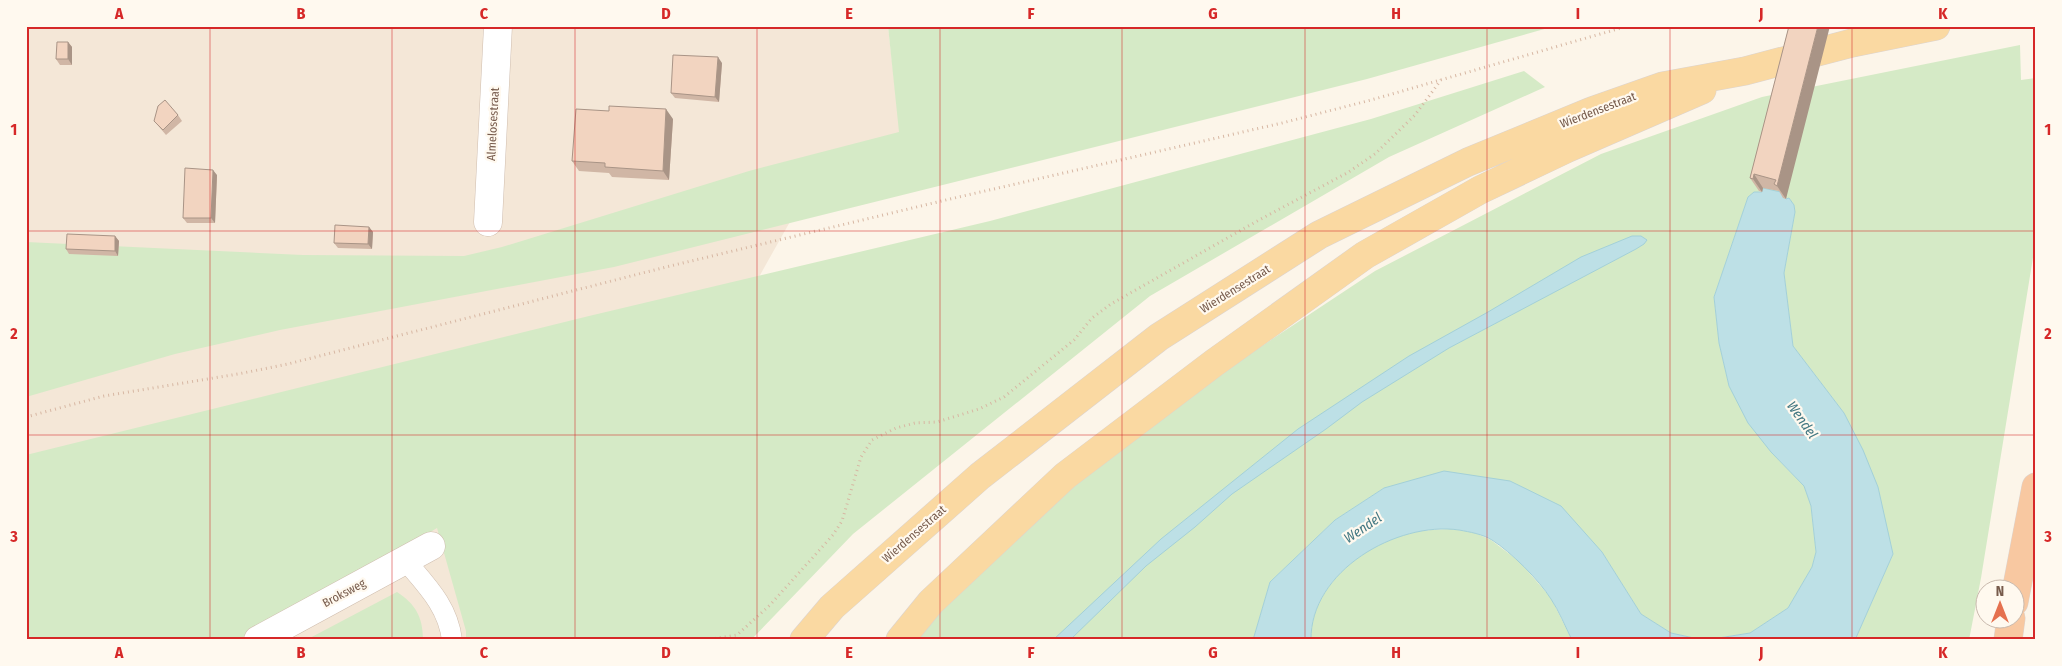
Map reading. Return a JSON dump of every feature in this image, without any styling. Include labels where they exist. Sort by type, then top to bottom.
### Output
[{"type":"highway","points":[[2019,578],[2036,487]]},
{"type":"main road","name":"Wierdensestraat","points":[[804,640],[832,607],[980,476],[1159,337],[1320,236],[1468,162],[1592,110],[1663,86],[1745,71],[1852,43],[1936,26]]},
{"type":"main road","name":"Wierdensestraat","points":[[900,640],[931,602],[1065,476],[1214,363],[1365,255],[1480,190],[1566,149],[1745,71]]},
{"type":"street","name":"Almelosestraat","points":[[488,222],[498,26]]},
{"type":"street","name":"Broksweg","points":[[258,640],[431,546]]},
{"type":"lane","points":[[405,560],[436,596],[451,631],[452,640]]},
{"type":"path","points":[[26,417],[104,396],[288,364],[676,265],[950,199],[1282,123],[1628,26]]},
{"type":"path","points":[[704,640],[737,635],[770,606],[833,535],[842,521],[861,457],[872,440],[896,428],[937,422],[979,409],[1004,397],[1074,340],[1092,318],[1111,304],[1259,220],[1347,173],[1375,154],[1415,115],[1442,79]]},
{"type":"shaded area","points":[[26,26],[888,26],[900,132],[796,211],[555,640],[26,640]]},
{"type":"green space","points":[[888,26],[1555,26],[1367,79],[614,267],[280,330],[175,354],[26,397],[26,242],[303,255],[464,256],[502,247],[749,171],[899,132]]},
{"type":"green space","points":[[2020,45],[2021,80],[2036,78],[2036,239],[1981,578],[1974,578],[1974,614],[1969,640],[1855,640],[1893,554],[1844,413],[1793,346],[1784,273],[1795,212],[1794,205],[1789,198],[1783,198],[1784,193],[1760,191],[1748,197],[1714,297],[1719,343],[1729,386],[1771,452],[1804,486],[1811,506],[1816,552],[1812,567],[1788,608],[1750,633],[1703,640],[1671,633],[1641,614],[1602,552],[1384,488],[1335,520],[1270,582],[1253,640],[913,640],[940,609],[1072,485],[1221,373],[1375,271],[1601,154],[1762,97]]},
{"type":"green space","points":[[1524,71],[1545,87],[1389,157],[1150,296],[853,534],[751,640],[466,640],[466,631],[437,528],[238,640],[26,640],[26,455],[589,316],[990,221],[1371,119]]},
{"type":"green space","points":[[1451,529],[1473,532],[1491,540],[1520,562],[1551,598],[1572,640],[1311,640],[1313,622],[1318,606],[1327,590],[1351,563],[1366,552],[1398,536],[1417,531]]},
{"type":"green space","points":[[397,592],[409,601],[420,617],[423,640],[306,640]]},
{"type":"water","name":"Wendel","points":[[1763,188],[1785,193],[1786,199],[1789,198],[1794,205],[1795,212],[1784,273],[1793,346],[1844,413],[1863,450],[1878,487],[1893,554],[1855,640],[1706,640],[1750,633],[1788,608],[1812,567],[1816,552],[1811,506],[1804,486],[1771,452],[1748,423],[1729,386],[1719,343],[1714,297],[1748,197],[1754,192],[1762,192]]},
{"type":"water","points":[[1632,236],[1641,236],[1647,240],[1636,249],[1449,348],[1362,402],[1232,494],[1195,527],[1146,566],[1070,640],[1053,640],[1161,539],[1298,429],[1409,356],[1581,257]]},
{"type":"water","name":"Wendel","points":[[1444,471],[1510,481],[1561,506],[1602,552],[1641,614],[1671,633],[1703,640],[1572,640],[1557,608],[1546,592],[1532,575],[1508,552],[1492,540],[1480,535],[1459,530],[1435,529],[1410,534],[1385,543],[1361,556],[1341,572],[1325,592],[1315,615],[1311,640],[1253,640],[1270,582],[1335,520],[1384,488]]},
{"type":"building","points":[[1789,26],[1818,26],[1777,186],[1774,184],[1776,180],[1754,174],[1753,179],[1750,178]]},
{"type":"building","points":[[57,42],[68,42],[68,59],[56,59]]},
{"type":"building","points":[[673,55],[718,57],[715,97],[671,93]]},
{"type":"building","points":[[165,100],[178,115],[163,130],[154,121],[158,106]]},
{"type":"building","points":[[609,106],[666,109],[663,171],[605,167],[605,163],[572,161],[576,109],[609,111]]},
{"type":"building","points":[[185,168],[213,170],[211,218],[183,218]]},
{"type":"building","points":[[335,225],[369,227],[368,244],[334,243]]},
{"type":"building","points":[[67,234],[115,236],[115,251],[66,249]]}]
